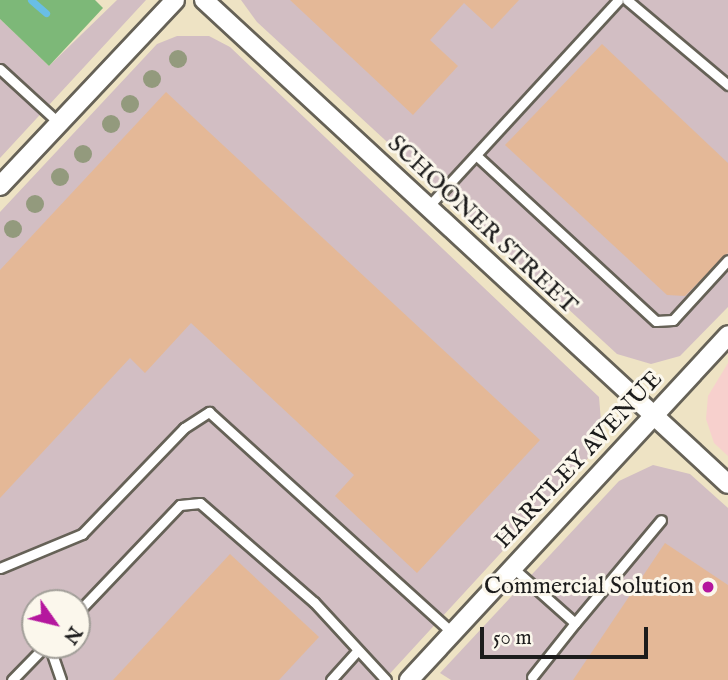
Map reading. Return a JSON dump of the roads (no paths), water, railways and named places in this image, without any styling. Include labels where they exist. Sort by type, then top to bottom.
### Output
[{"type":"street","points":[[0,186],[175,0]]},
{"type":"street","name":"SCHOONER STREET","points":[[204,0],[728,484]]},
{"type":"street","name":"HARTLEY AVENUE","points":[[408,680],[728,335]]},
{"type":"lane","points":[[428,208],[478,157],[618,0]]},
{"type":"lane","points":[[627,0],[728,85]]},
{"type":"lane","points":[[2,75],[59,123]]},
{"type":"lane","points":[[478,157],[656,321],[673,320],[728,260]]},
{"type":"lane","points":[[0,568],[82,534],[184,428],[209,412],[452,632]]},
{"type":"lane","points":[[91,598],[180,505],[200,503],[314,602],[386,680]]},
{"type":"lane","points":[[532,677],[661,520]]},
{"type":"lane","points":[[512,567],[575,623]]},
{"type":"lane","points":[[331,680],[357,651]]},
{"type":"lane","points":[[12,680],[34,659]]},
{"type":"lane","points":[[53,659],[61,680]]},
{"type":"waterway","points":[[31,0],[46,13]]},
{"type":"place","name":"Commercial Solution","points":[[708,587]]}]
